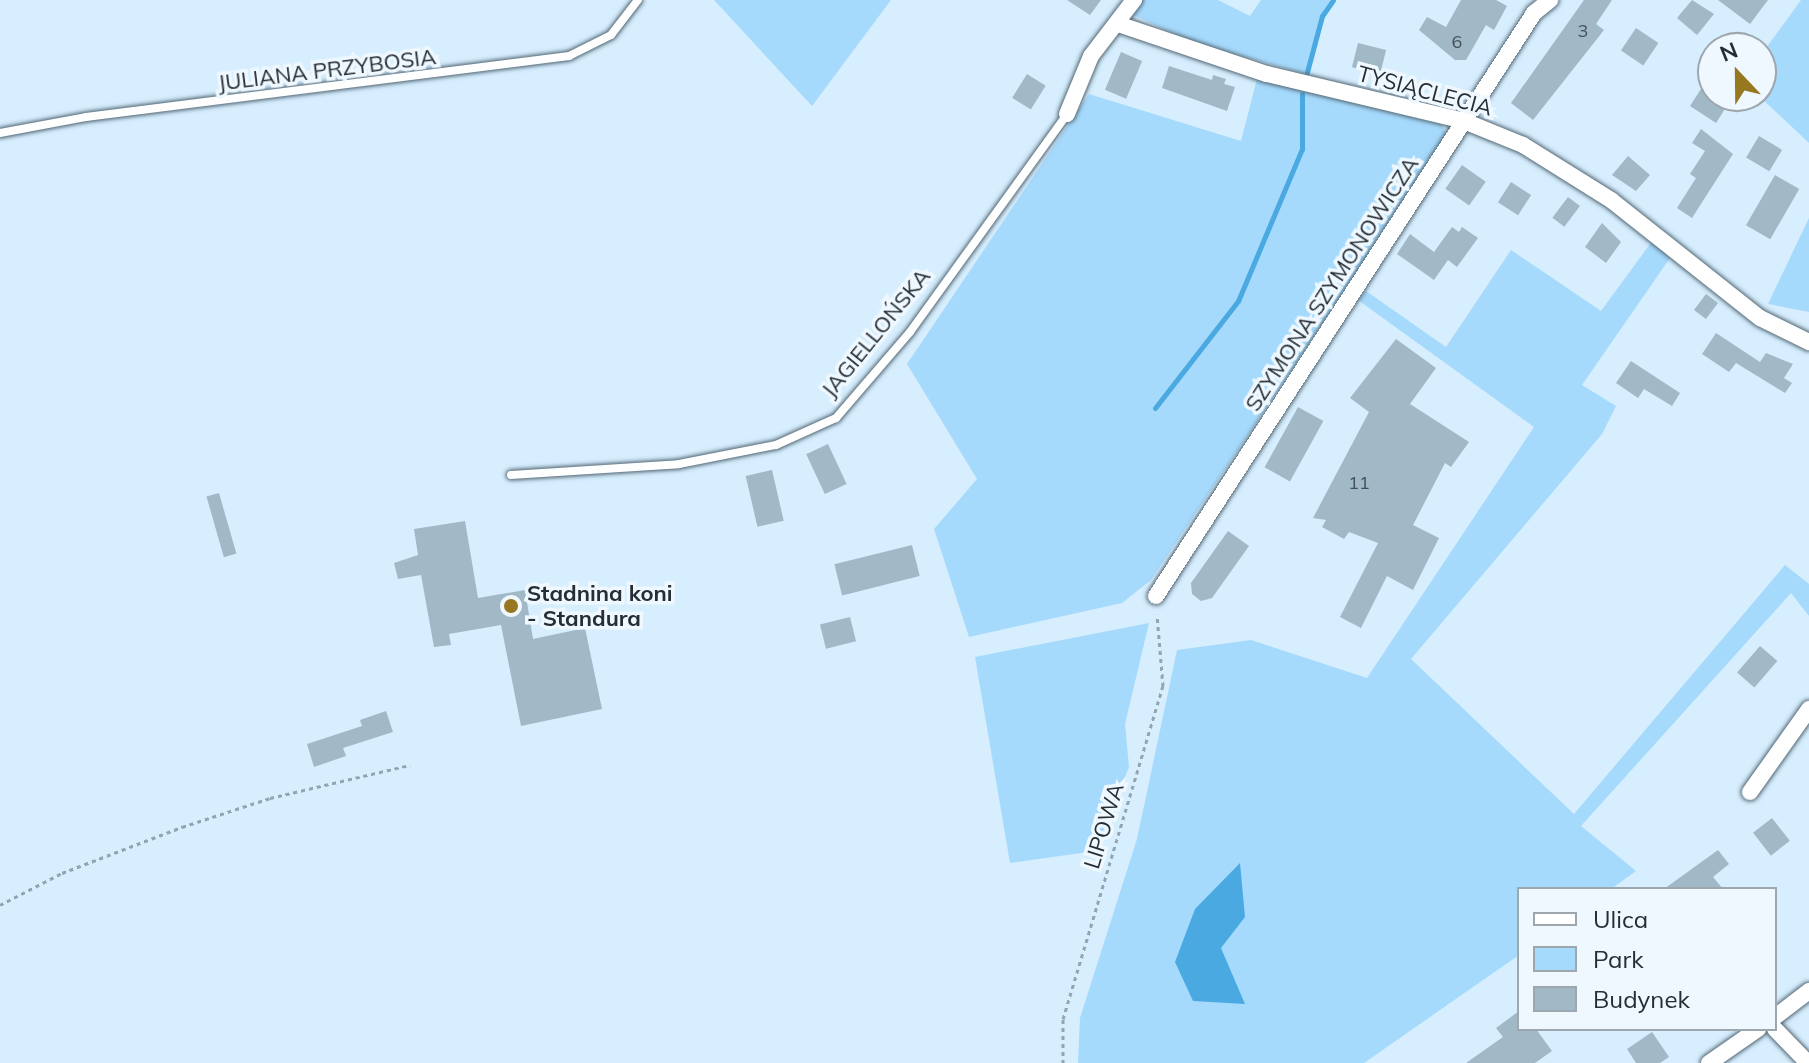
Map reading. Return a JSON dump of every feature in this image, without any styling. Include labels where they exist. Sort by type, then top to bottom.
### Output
[{"type":"street","name":"JAGIELLOŃSKA","points":[[1067,114],[1091,56],[1134,0]]},
{"type":"street","name":"SZYMONA SZYMONOWICZA","points":[[1156,596],[1534,13],[1550,0]]},
{"type":"street","name":"TYSIĄCLECIA","points":[[1118,24],[1267,74],[1464,121],[1523,145],[1611,200],[1760,318],[1809,342]]},
{"type":"street","points":[[1750,792],[1809,709]]},
{"type":"street","points":[[1777,1015],[1809,991]]},
{"type":"street","points":[[1709,1063],[1755,1031]]},
{"type":"street","points":[[1777,1031],[1808,1063]]},
{"type":"lane","name":"JULIANA PRZYBOSIA","points":[[0,133],[86,117],[569,56],[611,35],[638,0]]},
{"type":"lane","name":"JAGIELLOŃSKA","points":[[511,475],[679,464],[776,445],[836,418],[910,332],[1067,114]]},
{"type":"path","name":"LIPOWA","points":[[1063,1063],[1063,1019],[1163,686],[1156,596]]},
{"type":"path","points":[[0,905],[62,873],[196,822],[270,798],[410,765]]},
{"type":"green space","points":[[714,0],[891,0],[812,106]]},
{"type":"green space","points":[[1143,0],[1218,0],[1250,16],[1261,0],[1335,0],[1326,12],[1309,75],[1193,42],[1133,15]]},
{"type":"green space","points":[[1801,0],[1809,0],[1809,143],[1776,112],[1777,33]]},
{"type":"green space","points":[[1257,79],[1441,124],[1448,136],[1151,580],[1122,603],[969,637],[934,529],[977,479],[907,364],[1089,94],[1241,141]]},
{"type":"green space","points":[[1809,218],[1809,312],[1768,304]]},
{"type":"green space","points":[[1653,240],[1670,258],[1582,385],[1616,406],[1602,434],[1411,659],[1574,814],[1785,565],[1809,584],[1809,616],[1791,593],[1581,826],[1636,871],[1614,887],[1517,887],[1517,956],[1364,1063],[1078,1063],[1080,1018],[1137,839],[1177,650],[1251,640],[1367,678],[1534,427],[1358,300],[1366,291],[1446,347],[1511,250],[1601,311]]},
{"type":"green space","points":[[1149,623],[1125,724],[1129,767],[1095,851],[1010,863],[975,657]]},
{"type":"shaded area","points":[[1240,863],[1245,917],[1221,948],[1245,1004],[1193,1001],[1175,962],[1195,909]]},
{"type":"building","points":[[1067,0],[1101,0],[1090,15]]},
{"type":"building","points":[[1461,0],[1496,0],[1507,6],[1494,30],[1486,25],[1466,60],[1455,60],[1419,30],[1427,17],[1446,27]]},
{"type":"building","points":[[1584,0],[1612,0],[1596,24],[1604,30],[1533,120],[1511,103]]},
{"type":"building","points":[[1692,0],[1714,14],[1697,35],[1677,18]]},
{"type":"building","points":[[1718,0],[1768,0],[1750,24]]},
{"type":"building","points":[[1636,28],[1658,43],[1643,65],[1621,50]]},
{"type":"building","points":[[1358,43],[1386,50],[1380,74],[1352,67]]},
{"type":"building","points":[[1121,52],[1142,61],[1126,99],[1105,90]]},
{"type":"building","points":[[1169,66],[1212,80],[1213,75],[1226,79],[1224,84],[1235,87],[1227,111],[1162,88]]},
{"type":"building","points":[[1027,74],[1046,86],[1031,109],[1012,98]]},
{"type":"building","points":[[1697,95],[1697,111],[1690,106]]},
{"type":"building","points":[[1699,112],[1723,112],[1716,123]]},
{"type":"building","points":[[1701,129],[1733,154],[1692,218],[1677,208],[1696,178],[1690,174],[1705,151],[1692,143]]},
{"type":"building","points":[[1759,136],[1782,150],[1769,171],[1746,157]]},
{"type":"building","points":[[1628,156],[1650,175],[1636,191],[1612,175]]},
{"type":"building","points":[[1462,165],[1486,182],[1469,205],[1445,189]]},
{"type":"building","points":[[1775,175],[1799,189],[1770,239],[1746,225]]},
{"type":"building","points":[[1511,182],[1531,195],[1518,215],[1498,202]]},
{"type":"building","points":[[1568,197],[1580,206],[1564,227],[1552,218]]},
{"type":"building","points":[[1602,223],[1621,242],[1606,263],[1585,247]]},
{"type":"building","points":[[1452,227],[1459,232],[1462,227],[1478,238],[1457,267],[1448,260],[1434,280],[1397,254],[1410,234],[1434,252]]},
{"type":"building","points":[[1706,294],[1718,303],[1706,319],[1694,310]]},
{"type":"building","points":[[1716,333],[1760,362],[1766,353],[1793,364],[1784,378],[1792,383],[1785,393],[1736,363],[1729,372],[1702,354]]},
{"type":"building","points":[[1396,339],[1436,368],[1410,404],[1469,442],[1451,467],[1445,463],[1413,525],[1439,538],[1413,590],[1387,576],[1361,628],[1340,617],[1378,543],[1349,532],[1344,539],[1322,527],[1326,520],[1313,518],[1369,412],[1350,398]]},
{"type":"building","points":[[1631,361],[1680,393],[1672,406],[1644,389],[1638,398],[1616,383]]},
{"type":"building","points":[[1298,407],[1323,421],[1290,481],[1265,467]]},
{"type":"building","points":[[828,444],[847,484],[825,494],[806,454]]},
{"type":"building","points":[[772,470],[784,521],[757,527],[746,476]]},
{"type":"building","points":[[219,493],[236,554],[224,557],[207,497]]},
{"type":"building","points":[[465,521],[478,598],[525,590],[533,639],[585,628],[602,709],[521,726],[501,625],[449,634],[451,645],[434,647],[421,575],[398,579],[394,563],[418,555],[414,529]]},
{"type":"building","points":[[1228,531],[1249,546],[1212,598],[1201,601],[1192,594],[1191,583]]},
{"type":"building","points":[[912,545],[920,576],[842,595],[834,564]]},
{"type":"building","points":[[850,617],[856,641],[826,649],[820,624]]},
{"type":"building","points":[[1760,646],[1777,661],[1754,688],[1737,672]]},
{"type":"building","points":[[386,711],[393,732],[343,748],[346,756],[314,767],[307,744],[362,726],[360,720]]},
{"type":"building","points":[[1772,818],[1790,841],[1771,856],[1753,833]]},
{"type":"building","points":[[1718,850],[1729,864],[1713,877],[1721,887],[1667,887]]},
{"type":"building","points":[[1517,1012],[1517,1031],[1537,1031],[1552,1051],[1535,1063],[1466,1063],[1503,1037],[1496,1028]]},
{"type":"building","points":[[1652,1032],[1669,1057],[1660,1063],[1636,1063],[1627,1049]]},
{"type":"waterway","points":[[1307,72],[1322,16],[1333,0]]},
{"type":"waterway","points":[[1155,408],[1238,301],[1302,149],[1302,94]]},
{"type":"place","name":"Stadnina koni - Standura","points":[[511,606]]}]
